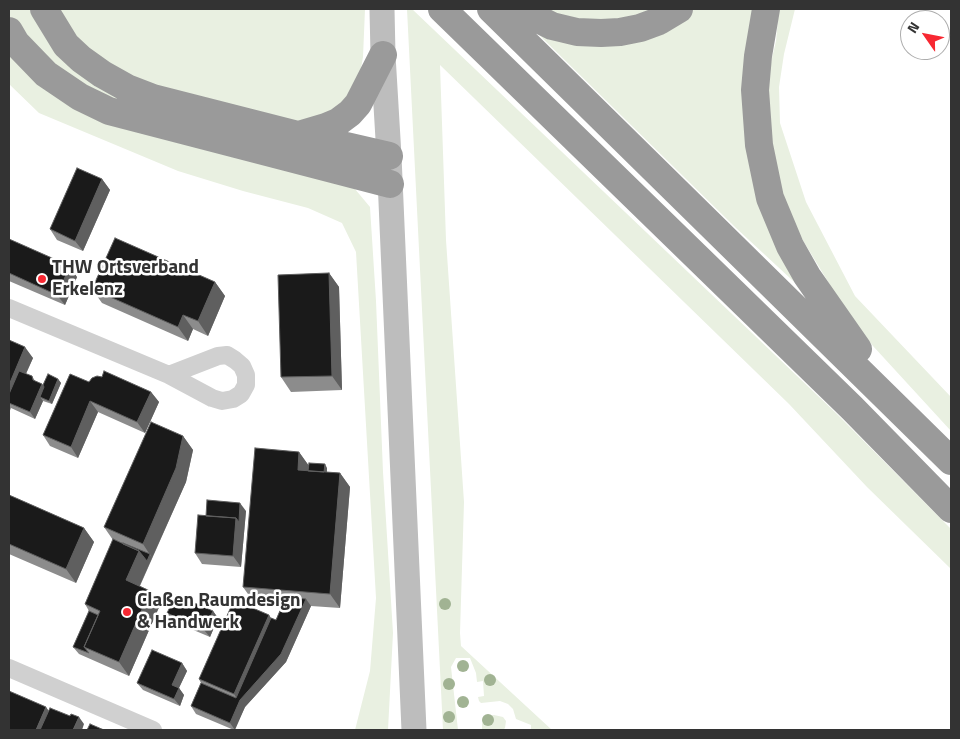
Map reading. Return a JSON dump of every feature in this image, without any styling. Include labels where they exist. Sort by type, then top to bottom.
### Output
[{"type":"highway","points":[[44,9],[66,45],[81,60],[127,88],[154,98],[389,156]]},
{"type":"highway","points":[[442,9],[844,401],[951,509]]},
{"type":"highway","points":[[491,9],[951,461]]},
{"type":"highway","points":[[518,9],[552,26],[577,32],[601,33],[640,28],[679,9]]},
{"type":"highway","points":[[766,9],[758,56],[755,90],[756,119],[766,181],[777,218],[807,276],[846,334],[922,431]]},
{"type":"highway","points":[[9,31],[16,44],[46,74],[80,97],[109,111],[390,184]]},
{"type":"highway","points":[[298,135],[338,122],[350,113],[358,104],[383,55]]},
{"type":"main road","points":[[382,9],[414,730]]},
{"type":"street","points":[[9,308],[170,375]]},
{"type":"street","points":[[9,668],[152,730]]},
{"type":"street","points":[[406,730],[413,702]]},
{"type":"green space","points":[[9,9],[33,9],[155,115],[71,83],[9,18]]},
{"type":"green space","points":[[55,9],[365,9],[363,57],[360,74],[347,105],[300,127],[154,91],[81,49]]},
{"type":"green space","points":[[407,9],[412,9],[838,415],[951,529],[951,569],[867,487],[789,404],[440,65],[446,240],[464,502],[461,646],[552,730],[531,730],[531,725],[516,719],[513,709],[508,704],[500,701],[481,703],[478,697],[484,696],[483,681],[477,682],[476,673],[470,658],[456,658],[451,667],[458,730],[443,730]]},
{"type":"green space","points":[[531,9],[658,9],[610,25]]},
{"type":"green space","points":[[688,9],[754,9],[746,46],[805,292],[736,228],[531,27],[566,38]]},
{"type":"green space","points":[[779,9],[795,9],[784,54],[779,87],[780,123],[806,202],[855,296],[951,397],[951,431],[873,346],[844,308],[796,229],[777,185],[770,148],[768,75],[776,41]]},
{"type":"green space","points":[[9,49],[37,79],[355,189],[370,207],[393,633],[388,730],[355,730],[370,671],[376,598],[356,252],[342,223],[308,208],[178,171],[39,113],[9,84]]},
{"type":"green space","points":[[489,716],[503,717],[506,721],[505,728],[503,730],[482,730],[482,723]]},
{"type":"building","points":[[77,168],[102,179],[75,241],[50,229]]},
{"type":"building","points":[[115,238],[215,282],[198,321],[183,315],[178,327],[92,289]]},
{"type":"building","name":"THW Ortsverband Erkelenz","points":[[9,239],[70,266],[57,295],[9,273]]},
{"type":"building","points":[[329,273],[332,376],[281,377],[278,275]]},
{"type":"building","points":[[9,340],[25,347],[9,385]]},
{"type":"building","points":[[19,371],[32,376],[33,380],[42,384],[30,412],[9,403],[9,394]]},
{"type":"building","points":[[104,371],[151,392],[137,422],[90,401],[71,447],[43,435],[70,374],[89,382],[97,376],[102,377]]},
{"type":"building","points":[[48,374],[58,379],[49,401],[40,397]]},
{"type":"building","points":[[151,422],[183,436],[176,468],[143,544],[104,527]]},
{"type":"building","points":[[255,448],[299,452],[298,470],[340,473],[330,594],[243,587]]},
{"type":"building","points":[[309,463],[325,464],[324,472],[308,471]]},
{"type":"building","points":[[9,495],[84,528],[66,569],[9,544]]},
{"type":"building","points":[[207,500],[240,503],[239,522],[236,518],[206,516]]},
{"type":"building","points":[[198,515],[236,518],[233,556],[195,553]]},
{"type":"building","name":"Claßen Raumdesign & Handwerk","points":[[113,539],[139,551],[126,580],[150,591],[119,662],[84,647],[100,611],[85,604]]},
{"type":"building","points":[[123,543],[150,554],[147,561],[139,551]]},
{"type":"building","points":[[176,595],[213,611],[204,630],[167,613]]},
{"type":"building","points":[[286,597],[306,599],[281,654],[240,700],[230,723],[191,706],[201,683],[236,698],[271,618],[276,620]]},
{"type":"building","points":[[234,600],[269,615],[234,694],[199,679]]},
{"type":"building","points":[[89,611],[98,615],[84,647],[89,653],[73,647]]},
{"type":"building","points":[[152,650],[182,663],[172,685],[179,688],[174,699],[137,683]]},
{"type":"building","points":[[9,691],[46,707],[36,730],[9,730]]},
{"type":"building","points":[[50,708],[70,716],[71,714],[79,717],[73,730],[40,730]]},
{"type":"building","points":[[90,724],[104,730],[87,730]]},
{"type":"place","name":"THW Ortsverband Erkelenz","points":[[42,279]]},
{"type":"place","name":"Claßen Raumdesign & Handwerk","points":[[127,612]]}]
